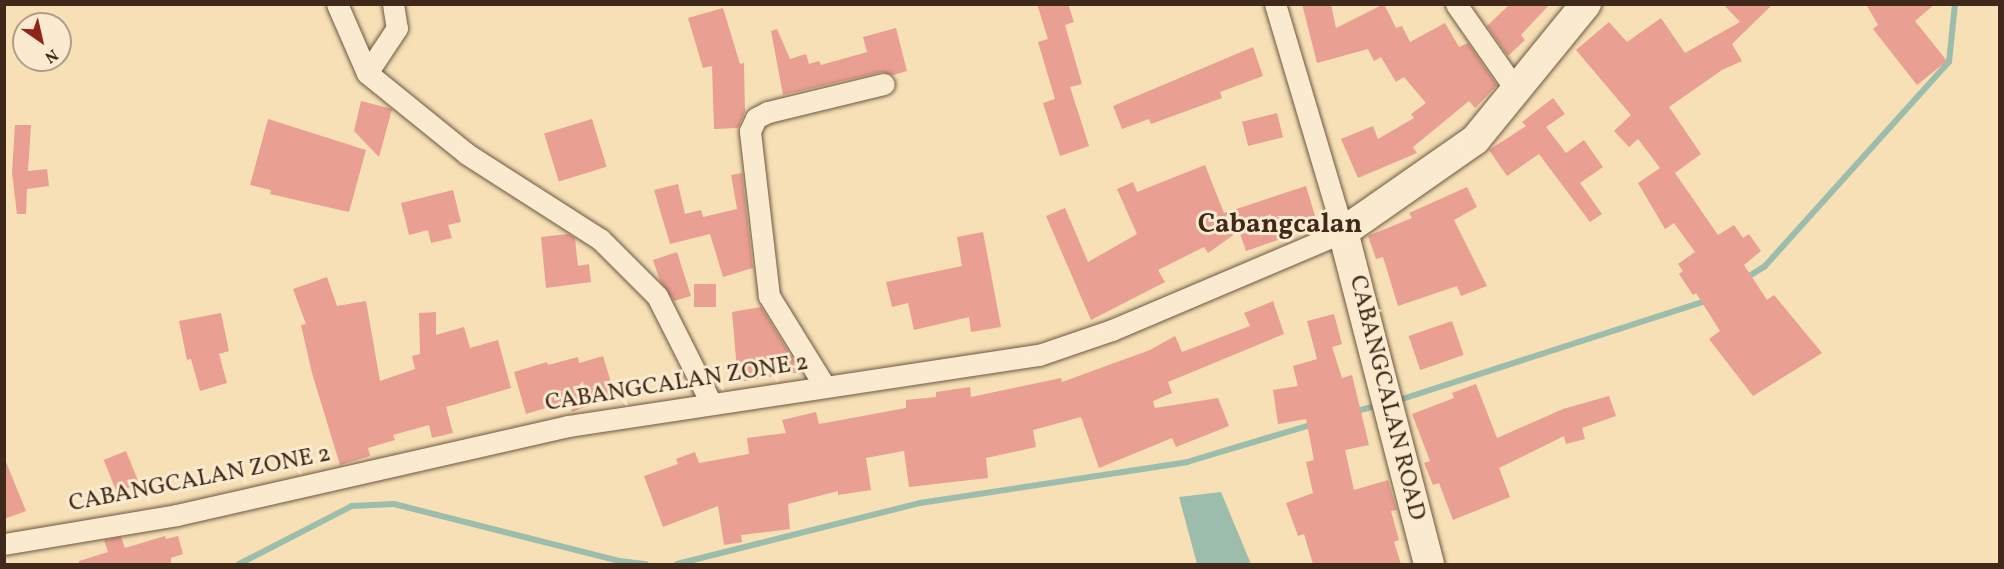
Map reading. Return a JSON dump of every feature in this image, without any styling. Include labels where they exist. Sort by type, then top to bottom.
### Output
[{"type":"street","points":[[337,4],[367,73],[467,154],[600,239],[657,296],[711,403]]},
{"type":"street","points":[[367,73],[397,28],[393,4]]},
{"type":"street","points":[[1275,4],[1344,232],[1475,140],[1586,4]]},
{"type":"street","points":[[1456,4],[1516,90]]},
{"type":"street","points":[[824,385],[769,296],[750,131],[756,118],[768,112],[884,84]]},
{"type":"street","name":"CABANGCALAN ZONE 2","points":[[4,544],[177,515],[568,426],[824,385],[1039,355],[1112,330],[1344,232]]},
{"type":"street","name":"CABANGCALAN ROAD","points":[[1344,232],[1429,564]]},
{"type":"shaded area","points":[[1221,492],[1251,564],[1197,564],[1179,497]]},
{"type":"building","points":[[1037,4],[1068,4],[1074,22],[1065,25],[1082,84],[1070,87],[1089,146],[1060,156],[1043,103],[1055,99],[1038,42],[1048,39]]},
{"type":"building","points":[[1302,4],[1331,4],[1336,28],[1384,4],[1396,28],[1402,26],[1410,42],[1445,23],[1459,47],[1468,43],[1497,85],[1475,108],[1469,101],[1413,147],[1417,153],[1358,178],[1341,139],[1373,126],[1378,139],[1414,118],[1411,114],[1426,103],[1404,77],[1396,82],[1381,57],[1374,61],[1368,49],[1317,63]]},
{"type":"building","points":[[1510,4],[1550,4],[1521,35],[1525,40],[1508,56],[1487,26]]},
{"type":"building","points":[[1723,4],[1773,4],[1732,44],[1742,61],[1722,70],[1669,107],[1701,154],[1675,173],[1718,235],[1734,225],[1743,238],[1749,234],[1761,251],[1744,265],[1767,300],[1774,295],[1822,353],[1753,396],[1709,339],[1720,331],[1696,293],[1693,295],[1679,274],[1683,271],[1678,264],[1695,252],[1674,223],[1665,229],[1638,183],[1660,168],[1638,139],[1629,147],[1614,131],[1631,115],[1576,50],[1609,22],[1627,42],[1661,18],[1685,53],[1740,22]]},
{"type":"building","points":[[1866,4],[1935,4],[1915,21],[1947,61],[1917,85],[1873,29],[1878,25]]},
{"type":"building","points":[[723,8],[740,64],[744,63],[745,112],[738,128],[714,129],[712,66],[703,68],[688,18]]},
{"type":"building","points":[[896,28],[907,71],[893,75],[881,72],[783,95],[771,31],[777,29],[790,59],[806,54],[809,64],[819,61],[821,65],[867,52],[863,37]]},
{"type":"building","points":[[1253,47],[1263,76],[1220,92],[1222,98],[1151,124],[1149,119],[1122,129],[1113,106]]},
{"type":"building","points":[[1553,98],[1565,114],[1546,127],[1566,153],[1584,140],[1603,167],[1580,183],[1602,214],[1590,222],[1539,154],[1507,176],[1489,150],[1526,126],[1522,122]]},
{"type":"building","points":[[361,101],[392,109],[379,157],[354,131]]},
{"type":"building","points":[[1277,113],[1283,137],[1248,146],[1242,122]]},
{"type":"building","points":[[268,119],[366,150],[349,212],[270,194],[271,190],[250,185]]},
{"type":"building","points":[[592,119],[607,167],[559,181],[544,134]]},
{"type":"building","points":[[15,125],[31,125],[28,171],[47,169],[49,186],[27,189],[26,214],[17,214],[12,173]]},
{"type":"building","points":[[1205,165],[1224,213],[1306,186],[1315,216],[1277,227],[1281,239],[1246,251],[1239,231],[1208,253],[1204,247],[1158,270],[1165,282],[1091,320],[1046,216],[1065,208],[1088,262],[1137,234],[1117,189],[1133,182],[1137,192]]},
{"type":"building","points":[[742,173],[753,268],[723,277],[710,234],[670,244],[654,190],[678,184],[685,214],[701,210],[703,217],[737,209],[731,175]]},
{"type":"building","points":[[1467,187],[1477,207],[1454,220],[1487,286],[1461,296],[1457,286],[1398,306],[1383,257],[1376,259],[1368,236],[1412,218],[1409,213]]},
{"type":"building","points":[[453,190],[461,222],[448,225],[452,238],[431,243],[428,230],[409,235],[401,203]]},
{"type":"building","points":[[983,232],[1001,327],[971,332],[969,317],[914,330],[908,303],[892,307],[886,282],[962,266],[957,237]]},
{"type":"building","points":[[568,234],[575,238],[578,266],[589,264],[591,282],[546,288],[541,237]]},
{"type":"building","points":[[677,252],[691,296],[674,301],[660,281],[653,260]]},
{"type":"building","points":[[327,277],[337,306],[366,301],[380,381],[415,369],[412,356],[420,354],[419,313],[436,312],[436,335],[464,327],[470,348],[498,340],[511,388],[446,407],[453,433],[432,438],[429,425],[393,435],[395,440],[368,448],[370,456],[340,465],[312,373],[301,325],[306,324],[293,289]]},
{"type":"building","points":[[694,284],[716,284],[716,307],[694,307]]},
{"type":"building","points":[[1273,301],[1284,334],[1168,382],[1172,393],[1153,401],[1155,408],[1218,398],[1229,426],[1176,447],[1172,438],[1099,468],[1081,417],[1033,430],[1036,447],[986,458],[988,478],[909,487],[904,451],[866,458],[871,490],[838,495],[838,491],[788,504],[790,529],[741,535],[742,542],[724,545],[718,506],[663,527],[644,476],[678,464],[676,459],[695,452],[699,463],[749,454],[747,438],[786,433],[782,420],[816,412],[819,424],[906,408],[906,400],[936,397],[936,392],[970,387],[971,397],[1061,378],[1062,382],[1150,350],[1175,336],[1182,352],[1250,326],[1244,313]]},
{"type":"building","points":[[761,307],[801,372],[738,382],[732,312]]},
{"type":"building","points":[[221,313],[229,351],[219,354],[227,383],[200,391],[191,359],[187,360],[179,321]]},
{"type":"building","points":[[1334,314],[1342,344],[1332,347],[1342,378],[1352,375],[1369,445],[1345,450],[1354,490],[1388,480],[1397,510],[1391,511],[1399,540],[1394,542],[1401,564],[1313,564],[1304,534],[1298,536],[1286,503],[1313,493],[1306,462],[1314,460],[1306,419],[1278,424],[1273,390],[1298,386],[1293,366],[1317,359],[1307,321]]},
{"type":"building","points":[[1452,321],[1464,355],[1420,370],[1409,336]]},
{"type":"building","points":[[603,356],[615,396],[572,412],[569,401],[526,414],[514,372],[547,362],[548,365],[578,357],[579,363]]},
{"type":"building","points":[[1476,384],[1497,438],[1563,409],[1609,396],[1616,416],[1582,428],[1585,439],[1566,444],[1564,436],[1499,468],[1510,497],[1453,520],[1439,483],[1433,485],[1424,463],[1430,461],[1412,414],[1454,398],[1452,393]]},
{"type":"building","points":[[126,451],[139,483],[117,492],[104,460]]},
{"type":"building","points":[[4,457],[26,511],[4,519]]},
{"type":"building","points":[[165,536],[166,539],[178,536],[183,554],[171,558],[171,564],[79,564],[79,561],[108,552],[104,540],[121,537],[125,548]]},
{"type":"waterway","points":[[1746,278],[1765,266],[1949,62],[1955,4]]},
{"type":"waterway","points":[[1396,401],[1709,300]]},
{"type":"waterway","points":[[1353,412],[1376,406]]},
{"type":"waterway","points":[[677,564],[920,503],[1187,462],[1314,424]]},
{"type":"waterway","points":[[239,564],[352,506],[394,504],[620,561],[646,564]]},
{"type":"district","name":"Cabangcalan","points":[[1280,226]]}]
